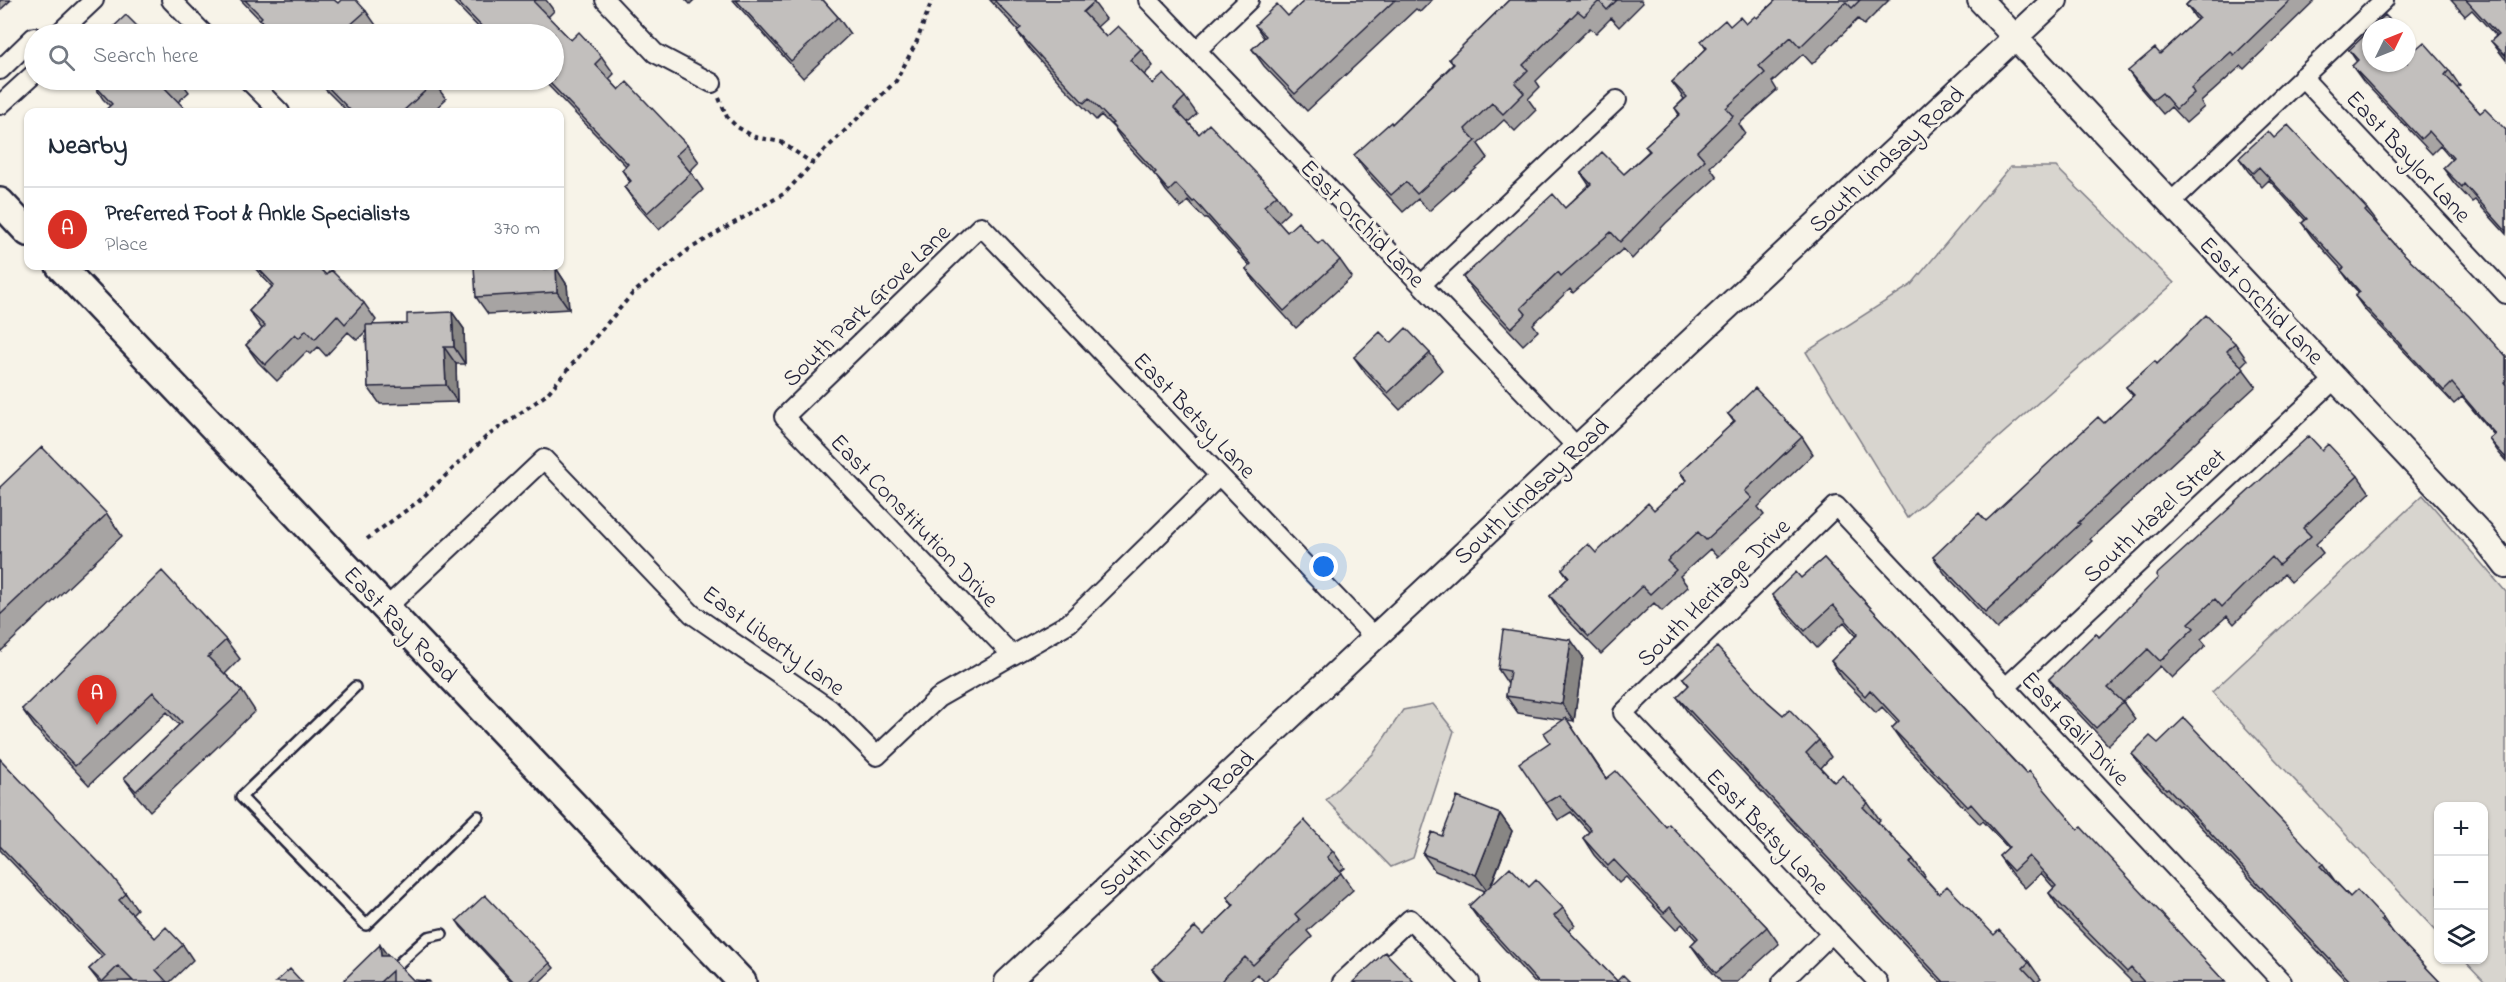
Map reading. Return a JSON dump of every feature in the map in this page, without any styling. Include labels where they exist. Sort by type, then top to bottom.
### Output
[{"type":"main road","name":"East Orchid Lane","points":[[1980,0],[2482,535],[2506,566]]},
{"type":"main road","name":"South Lindsay Road","points":[[1007,982],[2055,0]]},
{"type":"main road","points":[[0,202],[24,228]]},
{"type":"main road","name":"East Ray Road","points":[[64,270],[742,982]]},
{"type":"street","points":[[67,24],[94,0]]},
{"type":"street","points":[[171,0],[194,24]]},
{"type":"street","points":[[605,0],[655,52],[712,83]]},
{"type":"street","name":"East Orchid Lane","points":[[1148,0],[1577,447]]},
{"type":"street","points":[[1197,50],[1249,0]]},
{"type":"street","points":[[2169,204],[2384,0]]},
{"type":"street","points":[[0,70],[24,47]]},
{"type":"street","name":"East Baylor Lane","points":[[2302,77],[2506,294]]},
{"type":"street","points":[[0,105],[24,83]]},
{"type":"street","points":[[258,90],[276,108]]},
{"type":"street","points":[[1422,284],[1617,100]]},
{"type":"street","name":"South Park Grove Lane","points":[[784,417],[981,226]]},
{"type":"street","name":"East Betsy Lane","points":[[981,226],[1374,637]]},
{"type":"street","name":"South Hazel Street","points":[[2005,688],[2336,378]]},
{"type":"street","name":"East Constitution Drive","points":[[784,417],[1012,655]]},
{"type":"street","name":"East Liberty Lane","points":[[386,608],[544,459],[692,614],[830,709],[877,756],[938,698],[1012,655]]},
{"type":"street","points":[[1012,655],[1069,623],[1219,476]]},
{"type":"street","name":"East Gail Drive","points":[[1836,506],[2282,982]]},
{"type":"street","name":"South Heritage Drive","points":[[1623,713],[1836,506]]},
{"type":"street","name":"East Betsy Lane","points":[[1623,713],[1878,982]]},
{"type":"street","points":[[1342,982],[1410,920],[1470,982]]},
{"type":"street","points":[[1782,982],[1832,933]]},
{"type":"lane","points":[[355,687],[241,797],[366,925],[478,816]]},
{"type":"lane","points":[[396,966],[428,937],[442,934]]},
{"type":"path","points":[[367,539],[419,501],[486,437],[546,395],[633,293],[688,250],[785,194],[812,163],[896,81],[917,41],[932,0]]},
{"type":"path","points":[[712,83],[728,117],[737,127],[755,137],[781,142],[812,163]]},
{"type":"shaded area","points":[[2010,167],[2056,167],[2174,283],[1907,518],[1806,352],[1911,285]]},
{"type":"shaded area","points":[[2423,495],[2506,592],[2506,982],[2485,982],[2468,964],[2488,964],[2488,802],[2434,802],[2434,929],[2212,692]]},
{"type":"shaded area","points":[[1433,704],[1454,731],[1413,858],[1391,867],[1326,800],[1374,753],[1403,710]]},
{"type":"building","points":[[245,0],[334,0],[338,3],[341,0],[356,0],[366,11],[351,24],[265,24],[260,19],[262,17]]},
{"type":"building","points":[[456,0],[536,0],[534,2],[555,24],[479,24]]},
{"type":"building","points":[[736,0],[823,0],[838,17],[791,61]]},
{"type":"building","points":[[994,0],[1092,0],[1094,2],[1083,12],[1106,37],[1118,26],[1141,49],[1130,60],[1153,84],[1164,74],[1185,97],[1174,108],[1199,134],[1209,124],[1277,195],[1264,206],[1287,232],[1298,222],[1318,244],[1322,240],[1340,260],[1284,311],[1246,269],[1251,264],[1195,201],[1193,202],[1176,184],[1169,191],[1154,174],[1156,172],[1111,124],[1113,123],[1089,98],[1084,103],[1017,31],[1021,28]]},
{"type":"building","points":[[1305,0],[1395,0],[1295,94],[1252,49],[1266,36],[1255,25],[1277,4],[1288,16]]},
{"type":"building","points":[[1509,0],[1617,0],[1607,10],[1599,1],[1584,16],[1578,11],[1523,65],[1528,70],[1515,83],[1524,93],[1503,114],[1492,103],[1465,129],[1476,141],[1417,194],[1406,182],[1391,195],[1354,155],[1391,122],[1392,124],[1454,64],[1449,59]]},
{"type":"building","points":[[1776,0],[1860,0],[1852,8],[1846,2],[1800,47],[1791,37],[1759,66],[1765,73],[1726,108],[1733,116],[1697,151],[1705,160],[1620,242],[1611,232],[1561,276],[1558,272],[1521,308],[1526,314],[1511,328],[1463,277],[1553,194],[1565,208],[1591,184],[1581,173],[1602,152],[1624,174],[1650,151],[1645,146],[1680,114],[1675,108],[1687,97],[1672,82],[1707,48],[1701,41],[1725,20],[1730,26],[1740,17],[1746,24],[1755,16],[1757,18]]},
{"type":"building","points":[[2191,0],[2291,0],[2234,55],[2231,52],[2191,88],[2194,93],[2176,109],[2162,93],[2153,100],[2128,71],[2155,48],[2160,54],[2199,18],[2186,5]]},
{"type":"building","points":[[2466,0],[2506,0],[2506,56],[2491,41],[2498,35]]},
{"type":"building","points":[[126,15],[135,24],[117,24]]},
{"type":"building","points":[[579,32],[602,57],[595,64],[619,90],[627,82],[687,145],[676,155],[691,173],[647,213],[624,187],[631,181],[622,170],[628,164],[557,90],[564,90],[564,33],[571,40]]},
{"type":"building","points":[[2362,38],[2362,72],[2416,72],[2416,47],[2424,42],[2449,70],[2445,75],[2480,113],[2485,109],[2506,130],[2506,231],[2464,184],[2462,187],[2443,168],[2453,158],[2429,131],[2421,139],[2352,66],[2358,60],[2349,50]]},
{"type":"building","points":[[99,90],[167,90],[184,108],[108,108],[112,104]]},
{"type":"building","points":[[331,90],[426,90],[406,108],[348,108]]},
{"type":"building","points":[[2288,125],[2367,209],[2365,211],[2402,252],[2469,316],[2506,357],[2506,380],[2504,382],[2506,385],[2506,458],[2489,439],[2495,434],[2452,383],[2444,391],[2355,296],[2360,292],[2341,270],[2344,268],[2302,223],[2307,219],[2259,167],[2253,173],[2239,158],[2268,131],[2274,138]]},
{"type":"building","points":[[260,270],[321,270],[326,275],[331,270],[364,303],[345,324],[337,315],[315,339],[306,330],[299,338],[295,334],[265,365],[246,345],[265,326],[249,311],[274,285]]},
{"type":"building","points":[[474,270],[556,270],[557,292],[476,297]]},
{"type":"building","points":[[452,312],[454,347],[444,347],[446,385],[368,387],[366,325],[407,324],[407,314]]},
{"type":"building","points":[[2206,315],[2235,343],[2227,351],[2244,369],[1985,612],[1933,557],[1979,513],[1986,521],[2098,417],[2104,423],[2134,395],[2126,387],[2155,361],[2157,364]]},
{"type":"building","points":[[1406,328],[1430,353],[1388,393],[1354,357],[1380,332],[1391,343]]},
{"type":"building","points":[[1755,388],[1802,437],[1745,491],[1752,498],[1706,540],[1698,532],[1667,561],[1676,570],[1650,594],[1642,586],[1589,637],[1550,596],[1569,577],[1562,569],[1588,544],[1596,553],[1648,503],[1654,510],[1687,480],[1680,472],[1735,421],[1728,414]]},
{"type":"building","points":[[2309,436],[2322,450],[2328,444],[2358,476],[2303,528],[2311,536],[2279,565],[2272,557],[2222,607],[2215,599],[2189,623],[2194,628],[2160,661],[2148,649],[2108,688],[2123,702],[2096,728],[2049,679],[2096,633],[2099,637],[2158,578],[2156,575]]},
{"type":"building","points":[[42,447],[107,514],[0,615],[0,487]]},
{"type":"building","points":[[1824,558],[2026,774],[2029,771],[2078,829],[2081,827],[2225,982],[2144,982],[2131,968],[2127,972],[2049,893],[2056,886],[2029,856],[2013,871],[1999,856],[2009,847],[1971,804],[1968,807],[1892,728],[1899,721],[1870,690],[1865,696],[1831,661],[1858,634],[1833,605],[1805,631],[1772,595],[1796,572],[1801,578]]},
{"type":"building","points":[[162,571],[226,640],[208,657],[242,691],[136,791],[124,778],[182,722],[153,692],[75,766],[22,709]]},
{"type":"building","points":[[1503,630],[1571,640],[1562,704],[1506,696],[1510,671],[1498,669]]},
{"type":"building","points":[[1717,647],[1768,702],[1783,715],[1789,709],[1819,740],[1806,753],[1834,782],[1842,775],[1868,803],[1863,807],[1913,859],[1910,863],[1939,894],[1947,886],[1994,935],[1999,930],[2029,962],[2023,968],[2036,982],[1944,982],[1677,697],[1689,685],[1683,678]]},
{"type":"building","points":[[1566,718],[1606,779],[1616,771],[1666,827],[1669,824],[1767,927],[1716,973],[1691,945],[1698,938],[1670,907],[1664,913],[1614,860],[1608,866],[1583,838],[1591,830],[1559,795],[1546,803],[1519,763],[1550,742],[1544,733]]},
{"type":"building","points":[[2184,718],[2323,864],[2320,866],[2350,897],[2357,890],[2383,918],[2381,920],[2440,982],[2351,982],[2168,788],[2166,789],[2132,754],[2150,736],[2158,743]]},
{"type":"building","points":[[0,759],[112,876],[126,894],[119,900],[155,938],[166,927],[183,945],[156,970],[167,982],[134,982],[118,966],[102,982],[89,969],[104,955],[0,846]]},
{"type":"building","points":[[1457,797],[1500,814],[1476,875],[1423,854],[1432,832],[1442,836]]},
{"type":"building","points":[[1304,820],[1333,851],[1327,857],[1341,873],[1295,914],[1300,920],[1253,965],[1245,957],[1220,982],[1165,982],[1152,969],[1195,927],[1203,935],[1234,905],[1227,897]]},
{"type":"building","points":[[1510,867],[1529,887],[1536,880],[1563,908],[1554,916],[1617,981],[1623,975],[1630,982],[1538,982],[1469,906]]},
{"type":"building","points":[[485,895],[550,963],[529,982],[514,982],[457,921]]},
{"type":"building","points":[[380,945],[381,956],[390,956],[413,980],[430,982],[392,982],[392,971],[380,982],[342,982]]},
{"type":"building","points":[[1385,952],[1414,982],[1353,982]]},
{"type":"building","points":[[290,969],[302,982],[276,982]]},
{"type":"place","name":"Preferred Foot & Ankle Specialists","points":[[97,725]]}]
